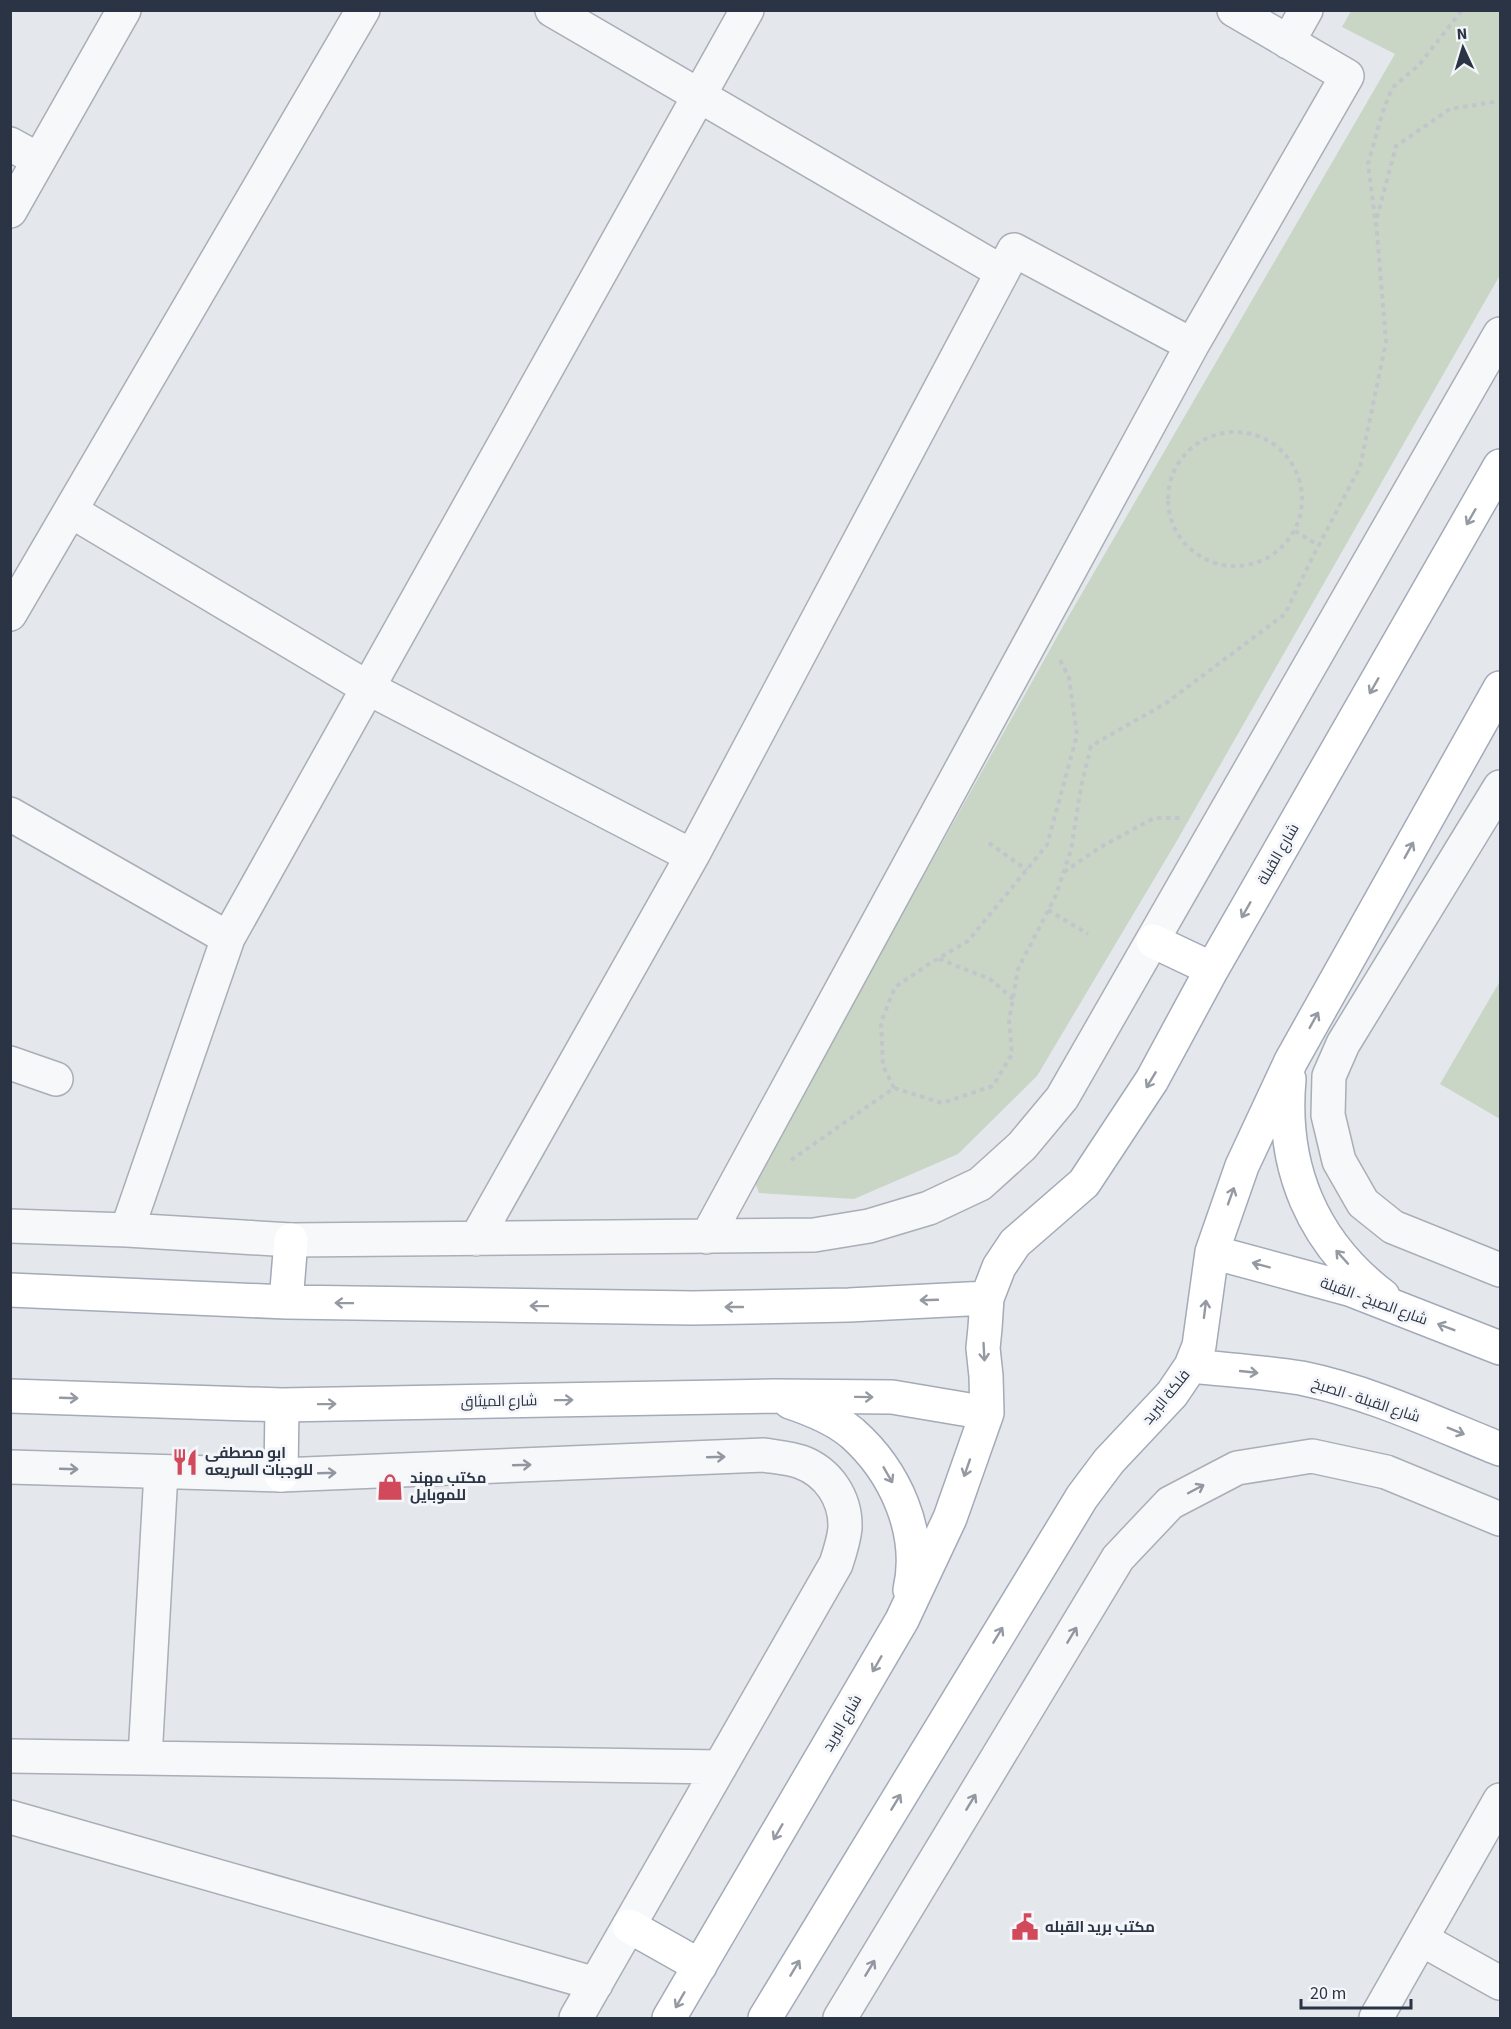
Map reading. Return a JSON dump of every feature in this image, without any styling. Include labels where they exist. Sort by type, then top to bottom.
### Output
[{"type":"main road","name":"شارع القبلة","points":[[987,1298],[999,1267],[1015,1243],[1084,1183],[1152,1080],[1212,969],[1500,466]]},
{"type":"main road","points":[[1212,1251],[1242,1166],[1291,1061],[1500,688]]},
{"type":"main road","points":[[1153,940],[1212,969]]},
{"type":"main road","points":[[1291,1061],[1286,1109],[1292,1157],[1307,1202],[1330,1244],[1362,1280],[1401,1310]]},
{"type":"main road","points":[[286,1302],[291,1240]]},
{"type":"main road","name":"شارع الصبخ - القبلة","points":[[1212,1251],[1349,1289],[1500,1348]]},
{"type":"main road","name":"فلكة البريد","points":[[765,2019],[1082,1497],[1109,1461],[1172,1395],[1191,1366],[1199,1346],[1212,1251]]},
{"type":"main road","points":[[10,1290],[286,1302],[693,1308],[838,1305],[987,1298],[983,1348],[987,1413]]},
{"type":"main road","name":"شارع القبلة - الصبخ","points":[[1191,1366],[1300,1378],[1343,1389],[1385,1403],[1500,1449]]},
{"type":"main road","name":"شارع الميثاق","points":[[10,1396],[282,1404],[774,1396],[892,1397],[987,1413]]},
{"type":"main road","points":[[774,1396],[814,1410],[850,1432],[880,1461],[901,1497],[912,1538],[912,1579],[902,1620]]},
{"type":"main road","points":[[281,1475],[282,1404]]},
{"type":"main road","name":"شارع البريد","points":[[669,2019],[902,1620],[950,1518],[987,1413]]},
{"type":"main road","points":[[629,1926],[700,1966]]},
{"type":"street","points":[[10,212],[124,10]]},
{"type":"street","points":[[10,614],[363,10]]},
{"type":"street","points":[[552,10],[1002,272]]},
{"type":"street","points":[[127,1230],[228,938],[747,10]]},
{"type":"street","points":[[707,1237],[1192,345],[1347,76],[1234,10]]},
{"type":"street","points":[[1288,42],[1306,10]]},
{"type":"street","points":[[10,144],[39,160]]},
{"type":"street","points":[[476,1239],[692,856],[1014,250],[1192,345]]},
{"type":"street","points":[[10,1226],[127,1230],[291,1240],[814,1235],[868,1226],[929,1208],[980,1184],[1022,1146],[1062,1098],[1500,334]]},
{"type":"street","points":[[71,511],[368,688],[692,856]]},
{"type":"street","points":[[1500,787],[1343,1044],[1329,1076],[1328,1115],[1339,1161],[1363,1203],[1393,1227],[1500,1270]]},
{"type":"street","points":[[10,814],[228,938]]},
{"type":"street","points":[[10,1063],[56,1079]]},
{"type":"street","points":[[10,1467],[281,1475],[764,1455],[799,1461],[814,1467],[828,1479],[838,1494],[845,1527],[836,1564],[576,2019]]},
{"type":"street","points":[[840,2019],[1118,1558],[1170,1503],[1237,1468],[1312,1456],[1386,1472],[1500,1519]]},
{"type":"street","points":[[145,1758],[161,1472]]},
{"type":"street","points":[[10,1756],[720,1767]]},
{"type":"street","points":[[1376,2019],[1500,1800]]},
{"type":"street","points":[[10,1817],[596,1983]]},
{"type":"street","points":[[1421,1939],[1500,1983]]},
{"type":"path","points":[[1055,651],[1069,678],[1077,735],[1047,845],[968,941],[896,987],[880,1022],[883,1066],[894,1088],[942,1103],[993,1086],[1012,1054],[1009,1021],[1018,969],[1048,910],[1071,850],[1090,746],[1166,703],[1285,614],[1318,545],[1360,467],[1386,342],[1376,221],[1368,164],[1392,88],[1419,65],[1462,10]]},
{"type":"path","points":[[1376,221],[1396,146],[1450,110],[1500,101]]},
{"type":"path","points":[[1239,431],[1261,436],[1281,448],[1294,466],[1302,487],[1302,509],[1295,531],[1281,549],[1262,561],[1240,566],[1219,564],[1198,556],[1182,540],[1171,522],[1167,500],[1171,478],[1181,458],[1197,443],[1217,434],[1239,431]]},
{"type":"path","points":[[1295,531],[1318,545]]},
{"type":"path","points":[[1063,872],[1099,848],[1154,818],[1184,818],[1209,842]]},
{"type":"path","points":[[989,843],[1027,870]]},
{"type":"path","points":[[1048,910],[1088,934]]},
{"type":"path","points":[[938,959],[990,979],[1013,999]]},
{"type":"path","points":[[790,1161],[894,1088]]},
{"type":"green space","points":[[1351,11],[1500,11],[1500,275],[1175,844],[1037,1076],[958,1154],[854,1199],[759,1193],[754,1180],[1067,619],[1395,54],[1342,27]]},
{"type":"green space","points":[[1500,981],[1500,1119],[1440,1084]]},
{"type":"place","name":"ابو مصطفى للوجبات السريعه","points":[[185,1462]]},
{"type":"place","name":"مكتب مهند للموبايل","points":[[390,1487]]},
{"type":"place","name":"مكتب بريد القبله","points":[[1025,1927]]}]
